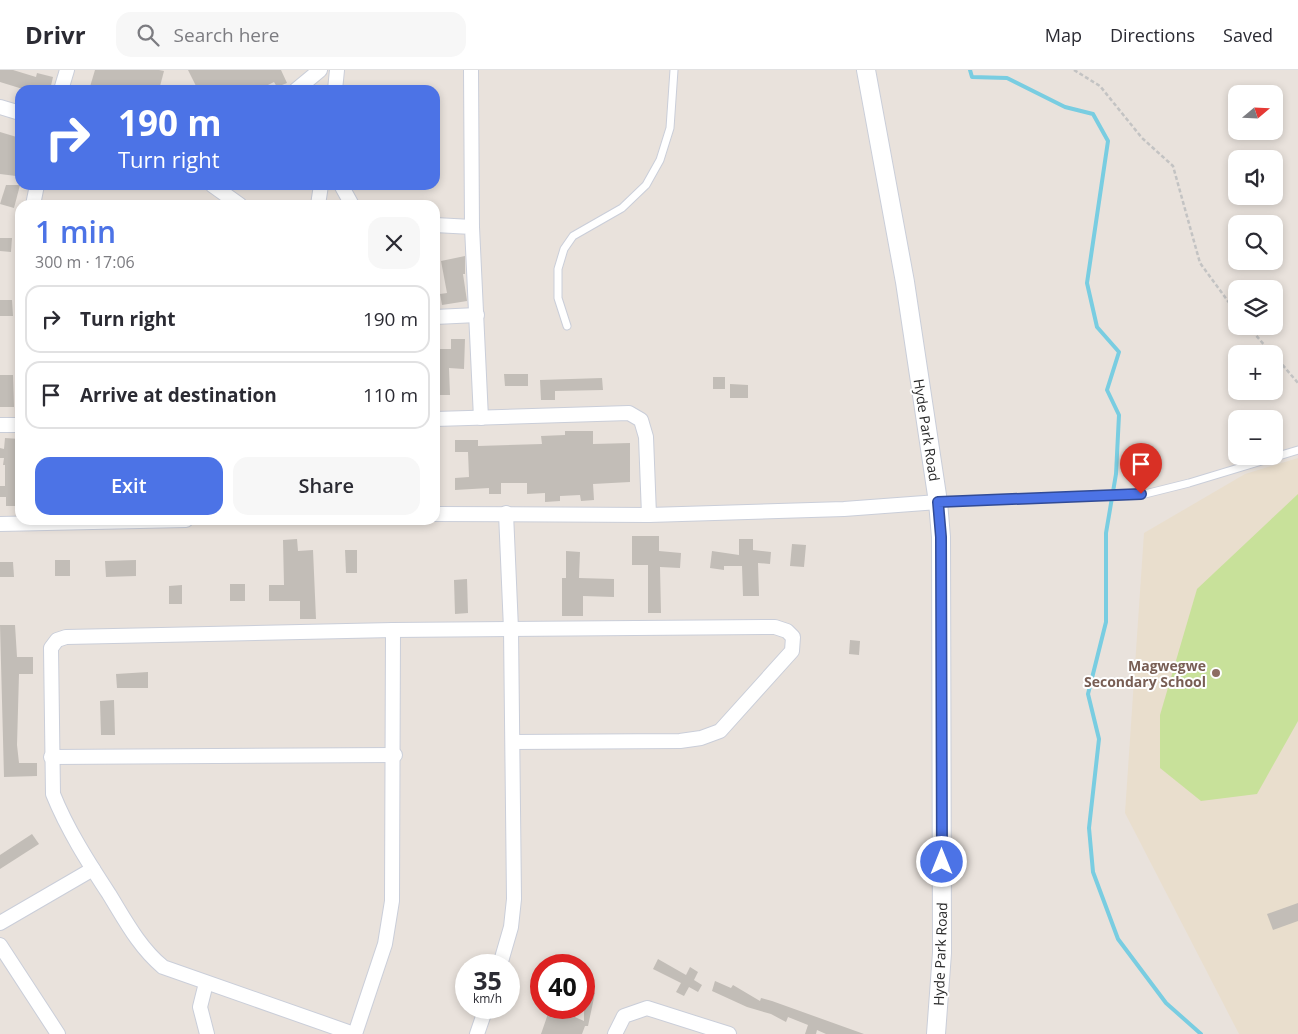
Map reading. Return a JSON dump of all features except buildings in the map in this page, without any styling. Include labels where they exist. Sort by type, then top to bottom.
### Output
[{"type":"street","points":[[62,85],[67,70]]},
{"type":"street","points":[[302,85],[320,70]]},
{"type":"street","points":[[336,85],[338,70]]},
{"type":"street","points":[[471,70],[472,227],[481,418]]},
{"type":"street","name":"Hyde Park Road","points":[[866,70],[905,282],[938,502],[941,537],[942,953],[936,1034]]},
{"type":"street","points":[[0,107],[15,112]]},
{"type":"street","points":[[219,190],[233,200]]},
{"type":"street","points":[[440,225],[472,227]]},
{"type":"street","points":[[440,317],[477,315]]},
{"type":"street","points":[[440,419],[629,413],[641,420],[646,437],[650,515]]},
{"type":"street","points":[[0,425],[15,425]]},
{"type":"street","points":[[440,514],[650,515],[844,509],[938,502]]},
{"type":"street","points":[[503,954],[511,927],[514,898],[511,629],[506,513]]},
{"type":"street","points":[[0,524],[15,524]]},
{"type":"street","points":[[394,630],[395,755],[392,901],[385,944],[354,1034],[206,983],[164,967],[152,958],[141,946],[93,868],[61,813],[53,794],[51,648],[57,640],[66,636],[394,630],[775,627],[787,631],[793,637],[792,651],[720,732],[680,742],[513,742]]},
{"type":"street","points":[[51,757],[395,755]]},
{"type":"street","points":[[0,923],[93,868]]},
{"type":"street","points":[[0,945],[58,1034]]},
{"type":"street","points":[[206,983],[200,1007],[206,1034]]},
{"type":"street","points":[[615,1034],[624,1016],[647,1008],[729,1034]]},
{"type":"street","points":[[477,1034],[482,1019]]},
{"type":"lane","points":[[567,326],[558,298],[558,269],[564,248],[573,236],[622,208],[646,185],[660,160],[670,128],[674,70]]},
{"type":"lane","points":[[938,502],[1141,494],[1189,483],[1298,450]]},
{"type":"path","points":[[1074,70],[1100,86],[1142,138],[1173,166],[1200,263],[1228,301]]},
{"type":"path","points":[[1256,335],[1264,345]]},
{"type":"path","points":[[1283,366],[1298,383]]},
{"type":"shaded area","name":"Magwegwe Secondary School","points":[[1298,458],[1298,1034],[1239,1034],[1125,813],[1144,533],[1245,474],[1275,465],[1283,465],[1283,463]]},
{"type":"green space","points":[[1298,494],[1298,721],[1257,794],[1201,801],[1160,768],[1160,715],[1197,589]]},
{"type":"waterway","points":[[970,70],[972,77],[1007,78],[1065,107],[1093,114],[1108,141],[1087,283],[1097,327],[1119,352],[1107,390],[1119,415],[1116,474],[1106,533],[1106,622],[1088,694],[1099,739],[1089,828],[1093,872],[1118,939],[1166,1003],[1201,1034]]},
{"type":"place","name":"Magwegwe Secondary School","points":[[1216,673]]},
{"type":"route","points":[[942,862],[941,537],[938,502],[1141,494]]}]
